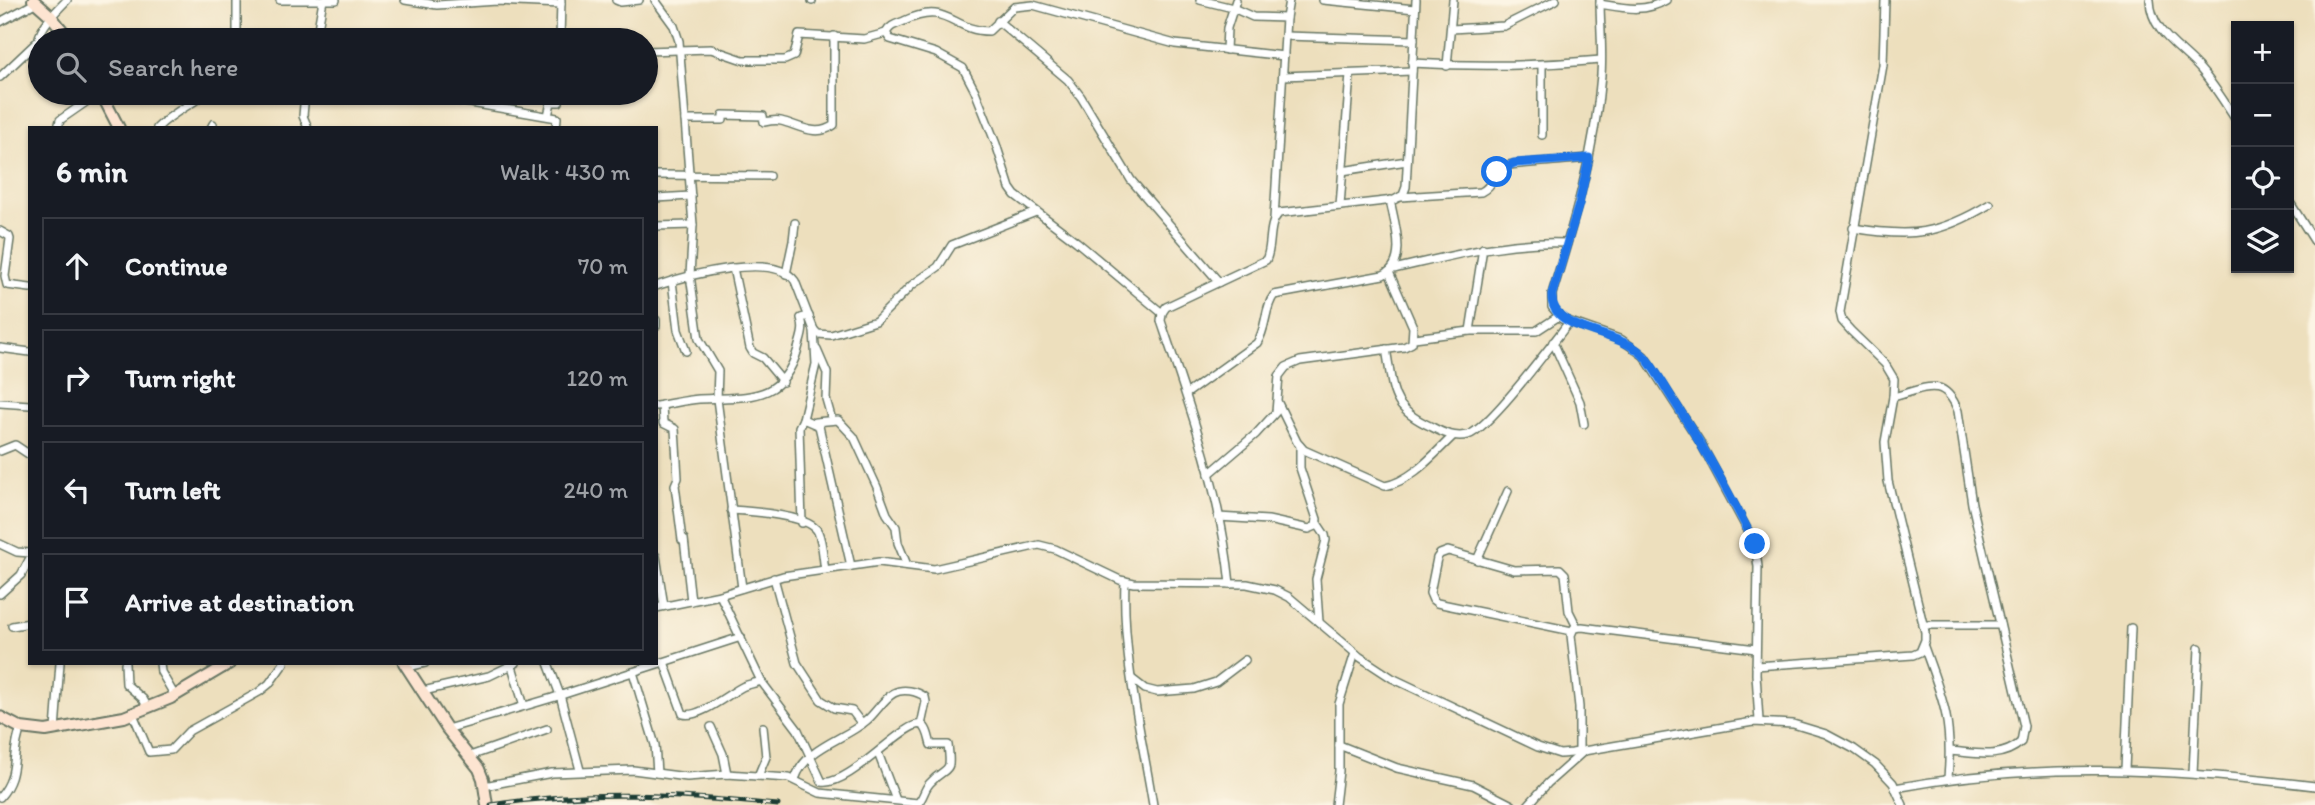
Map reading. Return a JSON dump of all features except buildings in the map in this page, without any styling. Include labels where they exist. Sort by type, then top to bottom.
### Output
[{"type":"street","points":[[43,28],[67,0]]},
{"type":"street","points":[[237,0],[237,28]]},
{"type":"street","points":[[281,0],[336,0]]},
{"type":"street","points":[[319,28],[323,0]]},
{"type":"street","points":[[405,0],[436,5],[454,2],[561,2],[560,28]]},
{"type":"street","points":[[616,0],[639,0]]},
{"type":"street","points":[[655,0],[674,26],[680,49],[693,225],[690,275],[699,338],[718,371],[717,399],[742,589]]},
{"type":"street","points":[[1200,0],[1233,8],[1253,17],[1286,18]]},
{"type":"street","points":[[1226,50],[1227,28],[1236,0]]},
{"type":"street","points":[[1230,584],[1228,558],[1209,474],[1161,321],[1166,307],[1266,260],[1273,219],[1289,0]]},
{"type":"street","points":[[1323,0],[1416,4],[1406,187],[1400,197]]},
{"type":"street","points":[[1447,65],[1452,0]]},
{"type":"street","points":[[1451,29],[1504,26],[1556,0]]},
{"type":"street","points":[[1667,0],[1656,7],[1642,9],[1600,2],[1601,60],[1595,122],[1579,204],[1552,294],[1552,307],[1559,316],[1569,322],[1622,340],[1644,356],[1700,442],[1755,544],[1758,567],[1756,666],[1759,721]]},
{"type":"street","points":[[1885,0],[1883,65],[1840,312],[1842,321],[1891,372],[1894,379],[1885,442],[1888,481],[1923,625],[1924,647],[1946,710],[1950,751],[1948,778]]},
{"type":"street","points":[[2150,0],[2150,10],[2157,27],[2200,69],[2231,113]]},
{"type":"street","points":[[0,22],[34,1],[60,28]]},
{"type":"street","points":[[658,50],[711,50],[743,60],[785,60],[794,56],[799,36],[864,39],[886,33],[889,28],[915,16],[934,13],[979,31],[989,31],[1014,7],[1032,5],[1175,44],[1284,56]]},
{"type":"street","points":[[998,21],[1068,80],[1131,180],[1219,282]]},
{"type":"street","points":[[886,33],[890,39],[936,52],[963,68],[996,144],[1010,188],[1023,203],[1077,242],[1162,313]]},
{"type":"street","points":[[685,120],[723,120],[723,115],[751,114],[763,116],[764,122],[782,121],[799,129],[827,130],[834,125],[834,36]]},
{"type":"street","points":[[1286,36],[1414,40]]},
{"type":"street","points":[[0,77],[28,50]]},
{"type":"street","points":[[1283,76],[1349,74],[1447,65],[1542,65],[1601,60]]},
{"type":"street","points":[[1542,65],[1542,135]]},
{"type":"street","points":[[1340,206],[1349,74]]},
{"type":"street","points":[[58,126],[60,120],[82,105]]},
{"type":"street","points":[[107,105],[118,126]]},
{"type":"street","points":[[158,126],[172,112],[188,105]]},
{"type":"street","points":[[304,105],[303,116],[307,126]]},
{"type":"street","points":[[483,105],[552,117]]},
{"type":"street","points":[[551,105],[555,126]]},
{"type":"street","points":[[1273,219],[1279,213],[1400,197],[1481,192],[1490,186],[1497,172],[1507,165],[1589,158]]},
{"type":"street","points":[[1342,171],[1407,161]]},
{"type":"street","points":[[658,175],[769,176]]},
{"type":"street","points":[[658,198],[691,196]]},
{"type":"street","points":[[1209,474],[1271,419],[1278,402],[1279,376],[1291,364],[1404,347],[1412,342],[1413,327],[1391,271],[1397,258],[1390,200]]},
{"type":"street","points":[[1853,228],[1898,234],[1937,230],[1961,222],[1990,204]]},
{"type":"street","points":[[2294,209],[2315,242]]},
{"type":"street","points":[[814,330],[818,334],[831,335],[876,321],[912,285],[938,267],[952,245],[1035,212]]},
{"type":"street","points":[[786,274],[795,223]]},
{"type":"street","points":[[658,226],[693,225]]},
{"type":"street","points":[[0,232],[10,239],[3,282],[28,288]]},
{"type":"street","points":[[1186,394],[1257,343],[1263,334],[1270,300],[1275,295],[1391,271],[1483,248],[1517,243],[1567,243]]},
{"type":"street","points":[[1470,331],[1483,248]]},
{"type":"street","points":[[658,285],[690,275],[733,268],[761,267],[792,276],[814,330],[816,347],[816,365],[799,427],[802,523]]},
{"type":"street","points":[[733,268],[752,353],[763,358],[783,382]]},
{"type":"street","points":[[672,281],[678,330],[686,351]]},
{"type":"street","points":[[691,601],[684,539],[682,540],[677,514],[675,429],[663,423],[659,405],[693,399],[751,396],[783,382],[795,360],[804,328],[801,318],[808,316]]},
{"type":"street","points":[[1413,338],[1470,331],[1536,331],[1559,316]]},
{"type":"street","points":[[1386,349],[1395,398],[1399,406],[1413,419],[1453,436],[1472,433],[1482,425],[1513,392],[1569,322]]},
{"type":"street","points":[[1553,342],[1581,405],[1584,425]]},
{"type":"street","points":[[816,347],[827,373],[827,399],[832,420]]},
{"type":"street","points":[[0,348],[28,352]]},
{"type":"street","points":[[1893,397],[1926,388],[1942,387],[1953,398],[1958,411],[1972,504],[2024,726],[2021,742],[2005,752],[1992,754],[1950,751]]},
{"type":"street","points":[[1278,402],[1300,446],[1300,468],[1317,523],[1326,540],[1316,579],[1319,622]]},
{"type":"street","points":[[0,403],[28,405]]},
{"type":"street","points":[[803,419],[841,422],[854,437],[887,514],[897,527],[898,543],[907,565]]},
{"type":"street","points":[[815,422],[819,426],[830,467],[851,566]]},
{"type":"street","points":[[1300,446],[1324,460],[1385,486],[1411,473],[1453,436]]},
{"type":"street","points":[[0,451],[15,445],[28,454]]},
{"type":"street","points":[[1477,560],[1508,491]]},
{"type":"street","points":[[730,510],[773,513],[817,530],[825,570]]},
{"type":"street","points":[[1218,517],[1268,520],[1309,529],[1317,523]]},
{"type":"street","points":[[0,544],[28,555]]},
{"type":"street","points":[[658,582],[660,607],[720,595],[774,578],[879,562],[934,569],[1046,545],[1125,581],[1150,584],[1230,584],[1275,590],[1289,597],[1356,653],[1392,678],[1538,747],[1560,754],[1759,721],[1793,724],[1826,734],[1875,764],[1903,804]]},
{"type":"street","points":[[1582,752],[1574,629],[1564,571],[1555,568],[1514,570],[1451,552],[1440,554],[1430,593],[1433,600],[1511,620],[1574,629],[1756,649]]},
{"type":"street","points":[[0,594],[21,575],[28,560]]},
{"type":"street","points":[[774,578],[797,663],[821,700],[834,708],[852,711],[862,724]]},
{"type":"street","points":[[1125,581],[1124,617],[1131,678],[1153,805]]},
{"type":"street","points":[[720,595],[761,681],[798,730],[822,782],[834,781],[878,753],[911,726],[921,725],[925,728],[931,745],[948,745],[950,764],[946,772],[930,783],[921,801]]},
{"type":"street","points":[[12,625],[28,623]]},
{"type":"street","points":[[1923,625],[2000,625]]},
{"type":"street","points":[[2125,770],[2131,628]]},
{"type":"street","points":[[658,664],[741,637]]},
{"type":"street","points":[[1756,666],[1913,655],[1924,647]]},
{"type":"street","points":[[2193,773],[2199,648]]},
{"type":"street","points":[[1335,805],[1339,781],[1339,704],[1356,653]]},
{"type":"street","points":[[1131,678],[1145,689],[1157,692],[1194,689],[1216,682],[1245,660]]},
{"type":"street","points":[[664,662],[683,714],[687,715],[697,713],[746,685],[761,681]]},
{"type":"street","points":[[55,730],[60,665]]},
{"type":"street","points":[[125,665],[126,684],[144,699],[148,708]]},
{"type":"street","points":[[160,665],[161,672],[175,696]]},
{"type":"street","points":[[0,717],[21,728],[55,730],[133,714],[175,696],[227,665]]},
{"type":"street","points":[[133,714],[149,752],[171,750],[189,731],[259,692],[282,665]]},
{"type":"street","points":[[405,665],[447,729],[479,769],[485,795],[545,774],[580,770],[687,776],[727,774],[795,779],[808,789],[820,793],[921,801],[929,805]]},
{"type":"street","points":[[423,691],[489,676],[514,665],[524,706]]},
{"type":"street","points":[[549,665],[560,695],[580,770]]},
{"type":"street","points":[[447,729],[655,665]]},
{"type":"street","points":[[633,672],[656,745],[657,773]]},
{"type":"street","points":[[795,779],[799,768],[811,755],[862,724],[892,694],[911,691],[925,697],[921,725]]},
{"type":"street","points":[[711,727],[727,774]]},
{"type":"street","points":[[758,776],[766,757],[764,727]]},
{"type":"street","points":[[0,797],[11,782],[14,747],[21,728]]},
{"type":"street","points":[[470,757],[547,729]]},
{"type":"street","points":[[1339,745],[1397,768],[1473,785],[1512,805]]},
{"type":"street","points":[[1528,805],[1582,752]]},
{"type":"street","points":[[878,753],[896,800]]},
{"type":"street","points":[[1895,789],[1948,778],[2058,770],[2193,773],[2315,786]]},
{"type":"railway","points":[[491,805],[599,795],[778,805]]},
{"type":"route","points":[[1497,172],[1514,163],[1589,158],[1579,204],[1552,294],[1552,307],[1562,319],[1622,340],[1644,356],[1700,442],[1755,544]]}]
